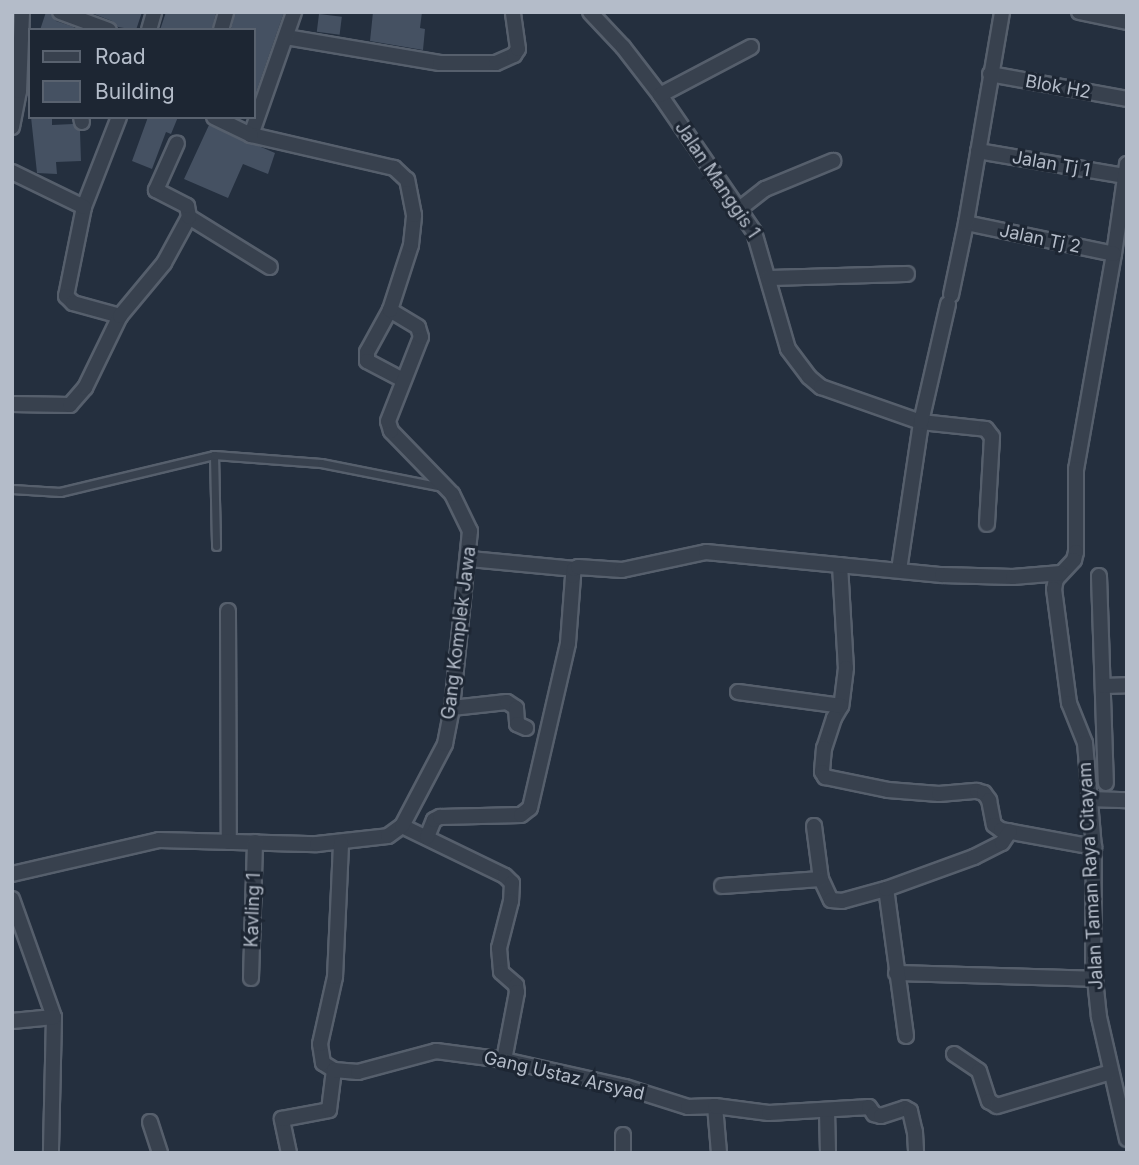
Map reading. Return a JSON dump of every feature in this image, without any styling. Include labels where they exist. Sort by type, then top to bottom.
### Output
[{"type":"street","points":[[12,127],[26,44],[22,12]]},
{"type":"street","points":[[60,12],[104,28]]},
{"type":"street","points":[[251,135],[293,12]]},
{"type":"street","points":[[286,37],[440,63],[496,63],[514,55],[518,49],[513,12]]},
{"type":"street","name":"Jalan Manggis 1","points":[[590,12],[660,95],[760,245],[788,349],[809,377],[821,387],[921,422],[986,429],[992,437],[987,524]]},
{"type":"street","points":[[899,570],[921,422],[967,223],[1002,12]]},
{"type":"street","points":[[1079,12],[1127,22]]},
{"type":"street","points":[[660,95],[751,47]]},
{"type":"street","name":"Blok H2","points":[[990,74],[1127,99]]},
{"type":"street","points":[[119,119],[84,207],[66,296],[73,303],[120,316]]},
{"type":"street","points":[[218,119],[251,135],[394,168],[407,180],[414,215],[411,245],[390,310],[367,352],[367,361],[403,380]]},
{"type":"street","points":[[12,404],[70,405],[85,388],[120,316],[164,262],[189,217],[187,206],[156,190],[177,143]]},
{"type":"street","name":"Jalan Tj 1","points":[[978,151],[1126,170]]},
{"type":"street","points":[[738,210],[765,189],[832,161]]},
{"type":"street","name":"Jalan Taman Raya Citayam","points":[[1126,170],[1076,469],[1076,552],[1074,560],[1061,573],[1054,589],[1069,703],[1085,743],[1094,847],[1095,979],[1111,1072],[1121,1086],[1127,1139]]},
{"type":"street","points":[[12,172],[84,207]]},
{"type":"street","points":[[189,217],[270,267]]},
{"type":"street","name":"Jalan Tj 2","points":[[967,223],[1114,254]]},
{"type":"street","points":[[769,278],[907,274]]},
{"type":"street","name":"Gang Komplek Jawa","points":[[390,310],[418,327],[421,337],[390,410],[388,421],[391,431],[447,488],[467,519],[470,531],[452,708],[440,755],[402,826]]},
{"type":"street","points":[[469,559],[574,569],[622,570],[696,552],[1001,576],[1061,573]]},
{"type":"street","points":[[840,565],[846,668],[841,706],[826,739],[822,772],[825,778],[888,790],[984,793],[989,800],[994,824],[1001,830],[1094,847]]},
{"type":"street","points":[[427,837],[434,820],[440,817],[521,815],[530,808],[570,632],[574,569]]},
{"type":"street","points":[[1099,576],[1106,783]]},
{"type":"street","points":[[228,611],[229,842]]},
{"type":"street","points":[[1104,686],[1127,685]]},
{"type":"street","points":[[738,692],[841,706]]},
{"type":"street","points":[[452,708],[507,702],[516,708],[517,724],[526,728]]},
{"type":"street","points":[[1089,799],[1127,800]]},
{"type":"street","points":[[12,874],[159,840],[341,843],[388,836],[402,826],[505,876],[512,883],[511,901],[499,948],[501,972],[516,985],[517,992],[504,1060]]},
{"type":"street","points":[[814,826],[821,879],[834,902],[886,890],[974,857],[1002,843],[1010,831]]},
{"type":"street","name":"Kavling 1","points":[[251,978],[255,842]]},
{"type":"street","points":[[289,1153],[282,1119],[329,1110],[334,1070],[323,1063],[320,1044],[335,977],[341,843]]},
{"type":"street","points":[[722,886],[821,879]]},
{"type":"street","points":[[886,890],[906,1035]]},
{"type":"street","points":[[12,899],[54,1017],[51,1153]]},
{"type":"street","points":[[896,973],[1095,979]]},
{"type":"street","points":[[12,1021],[54,1017]]},
{"type":"street","name":"Gang Ustaz Arsyad","points":[[334,1070],[358,1072],[436,1051],[504,1060],[625,1087],[688,1108],[715,1106],[764,1113],[869,1107],[874,1114],[881,1116],[907,1108],[915,1132],[916,1153]]},
{"type":"street","points":[[954,1054],[978,1071],[989,1101],[997,1107],[1111,1072]]},
{"type":"street","points":[[715,1106],[719,1153]]},
{"type":"street","points":[[827,1111],[828,1153]]},
{"type":"street","points":[[150,1122],[160,1153]]},
{"type":"street","points":[[623,1135],[623,1153]]},
{"type":"lane","points":[[214,455],[215,546]]},
{"type":"lane","points":[[12,489],[60,492],[214,455],[321,463],[447,488]]},
{"type":"building","points":[[46,12],[51,12],[56,21],[74,27],[74,28],[41,28]]},
{"type":"building","points":[[89,12],[142,12],[137,28],[118,27],[112,21]]},
{"type":"building","points":[[166,12],[216,12],[212,28],[161,28]]},
{"type":"building","points":[[235,12],[284,12],[256,92],[256,28],[231,28]]},
{"type":"building","points":[[373,12],[422,12],[420,28],[425,29],[423,50],[370,41]]},
{"type":"building","points":[[319,14],[342,17],[340,35],[317,32]]},
{"type":"building","points":[[31,119],[52,119],[52,125],[73,124],[80,131],[81,161],[56,162],[57,174],[37,173]]},
{"type":"building","points":[[147,119],[177,119],[171,134],[166,132],[152,169],[132,161]]},
{"type":"building","points":[[209,125],[275,153],[268,174],[243,164],[228,198],[184,179]]}]
